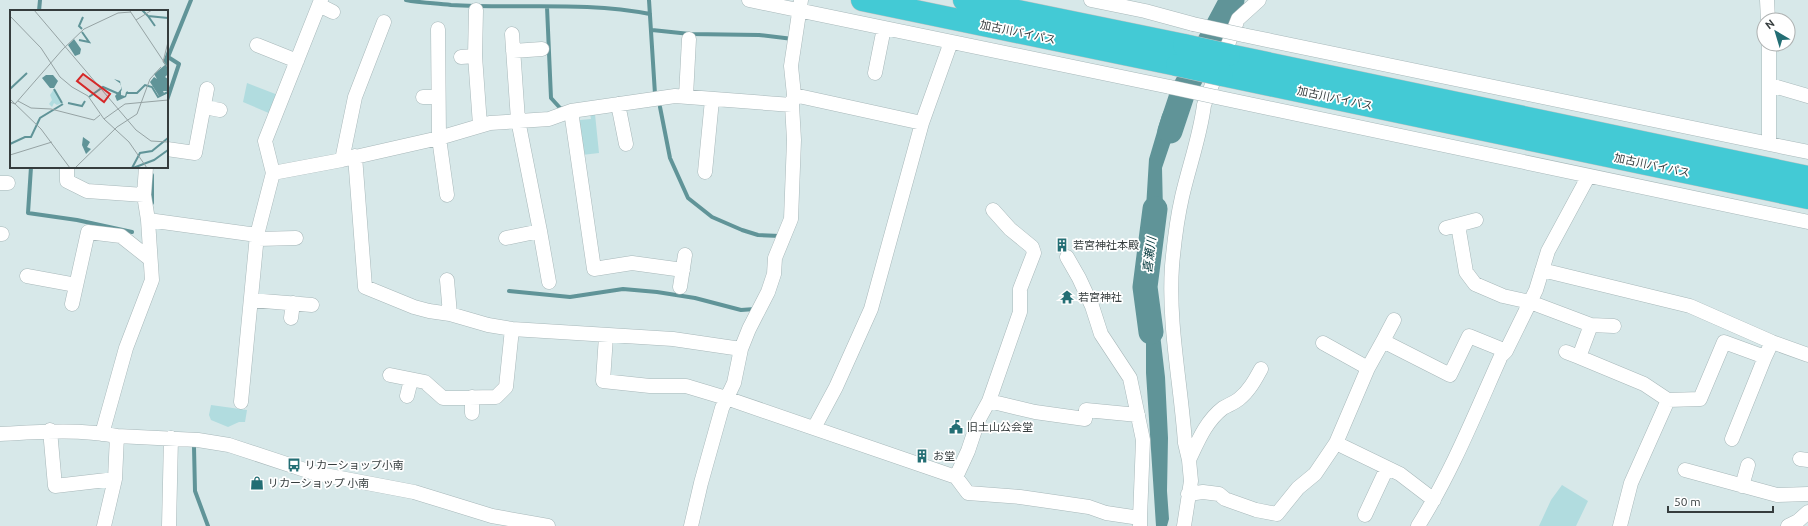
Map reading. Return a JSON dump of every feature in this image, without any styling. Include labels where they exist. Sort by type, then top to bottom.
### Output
[{"type":"highway","name":"加古川バイパス","points":[[862,0],[1181,55]]},
{"type":"highway","name":"加古川バイパス","points":[[964,0],[1181,55],[1808,198]]},
{"type":"highway","name":"加古川バイパス","points":[[1225,65],[1808,177]]},
{"type":"street","points":[[749,0],[800,5],[884,28],[1808,222]]},
{"type":"street","points":[[1091,0],[1148,6],[1193,24],[1808,152]]},
{"type":"street","points":[[1184,526],[1191,481],[1189,460],[1185,444],[1172,308],[1172,266],[1182,198],[1202,120],[1204,106],[1238,19],[1259,0]]},
{"type":"street","points":[[1767,0],[1768,12]]},
{"type":"street","points":[[242,402],[258,237],[273,173],[265,141],[320,3],[333,12]]},
{"type":"street","points":[[691,526],[701,483],[726,398],[734,383],[741,350],[749,329],[768,292],[774,274],[775,258],[791,219],[794,140],[791,66],[800,5]]},
{"type":"street","points":[[476,10],[468,56],[480,125]]},
{"type":"street","points":[[342,160],[355,97],[384,22]]},
{"type":"street","points":[[875,73],[884,28]]},
{"type":"street","points":[[438,30],[430,97],[439,138],[447,195]]},
{"type":"street","points":[[512,34],[518,120],[540,231],[548,282]]},
{"type":"street","points":[[686,96],[689,39]]},
{"type":"street","points":[[814,428],[836,387],[871,309],[922,123],[951,42]]},
{"type":"street","points":[[257,45],[297,61]]},
{"type":"street","points":[[514,51],[542,49]]},
{"type":"street","points":[[1768,52],[1770,144]]},
{"type":"street","points":[[1770,85],[1808,96]]},
{"type":"street","points":[[168,149],[195,153],[207,89]]},
{"type":"street","points":[[273,173],[342,160],[439,138],[480,125],[518,120],[549,119],[570,112],[675,96],[712,100],[793,100],[922,123]]},
{"type":"street","points":[[705,172],[712,100]]},
{"type":"street","points":[[618,104],[626,144]]},
{"type":"street","points":[[204,107],[220,110]]},
{"type":"street","points":[[570,112],[594,269],[632,263],[683,270]]},
{"type":"street","points":[[356,156],[365,287],[414,307],[450,314],[488,325],[512,329],[673,339],[741,350]]},
{"type":"street","points":[[67,168],[67,182],[87,191],[144,195]]},
{"type":"street","points":[[102,434],[126,348],[152,280],[148,220],[144,195],[146,168]]},
{"type":"street","points":[[1418,526],[1434,500],[1475,418],[1501,356],[1506,351],[1530,302],[1548,251],[1588,177]]},
{"type":"street","points":[[956,477],[968,451],[978,421],[989,401],[1020,312],[1020,289],[1034,253],[1032,247],[1010,229],[992,210]]},
{"type":"street","points":[[148,220],[258,237],[296,238]]},
{"type":"street","points":[[1476,220],[1452,226],[1466,272],[1475,284],[1502,296],[1530,302],[1591,325],[1614,326]]},
{"type":"street","points":[[506,238],[540,231]]},
{"type":"street","points":[[72,304],[88,232],[121,236],[150,259]]},
{"type":"street","points":[[680,287],[685,255]]},
{"type":"street","points":[[606,336],[603,380],[650,386],[686,386],[726,398],[956,477],[968,494],[1020,497],[1089,507],[1140,522],[1143,440],[1130,378],[1101,334],[1089,299],[1067,257]]},
{"type":"street","points":[[1542,270],[1690,306],[1772,342],[1808,355]]},
{"type":"street","points":[[27,276],[76,285]]},
{"type":"street","points":[[447,280],[450,314]]},
{"type":"street","points":[[252,300],[312,305]]},
{"type":"street","points":[[291,318],[293,303]]},
{"type":"street","points":[[1188,494],[1203,492],[1219,494],[1225,499],[1256,510],[1277,514],[1298,488],[1315,474],[1336,443],[1368,368],[1394,320]]},
{"type":"street","points":[[1591,325],[1572,355],[1644,384],[1668,400],[1700,399],[1724,342],[1765,357]]},
{"type":"street","points":[[390,375],[425,382],[443,398],[496,397],[506,387],[512,329]]},
{"type":"street","points":[[1383,341],[1450,375],[1469,336],[1506,351]]},
{"type":"street","points":[[1732,439],[1772,342]]},
{"type":"street","points":[[1323,343],[1368,368]]},
{"type":"street","points":[[1189,460],[1200,436],[1211,420],[1223,408],[1239,399],[1251,387],[1261,369]]},
{"type":"street","points":[[407,396],[411,380]]},
{"type":"street","points":[[472,397],[472,413]]},
{"type":"street","points":[[1620,526],[1631,483],[1668,400]]},
{"type":"street","points":[[989,401],[1035,412],[1085,419],[1086,410],[1138,415]]},
{"type":"street","points":[[50,430],[55,486],[115,479]]},
{"type":"street","points":[[0,434],[50,430],[117,436],[208,441],[229,445],[314,473],[414,492],[492,516],[548,526]]},
{"type":"street","points":[[104,526],[115,479],[117,436]]},
{"type":"street","points":[[169,526],[171,438]]},
{"type":"street","points":[[1336,443],[1400,474],[1434,500]]},
{"type":"street","points":[[1742,486],[1748,464]]},
{"type":"street","points":[[1365,515],[1387,468]]},
{"type":"street","points":[[1685,470],[1778,495],[1808,494]]},
{"type":"street","points":[[1788,526],[1808,512]]},
{"type":"shaded area","points":[[247,83],[278,95],[271,114],[243,102]]},
{"type":"shaded area","points":[[1171,96],[1185,100],[1162,168],[1163,211],[1157,242],[1155,291],[1165,377],[1168,438],[1167,491],[1169,519],[1167,526],[1156,526],[1146,373],[1146,298],[1150,242],[1146,208],[1149,159],[1162,115]]},
{"type":"shaded area","points":[[590,114],[595,114],[599,153],[582,155],[577,123],[580,120],[591,119]]},
{"type":"shaded area","points":[[211,405],[247,410],[245,422],[239,422],[228,427],[211,420],[209,415]]},
{"type":"shaded area","points":[[1562,485],[1588,501],[1576,526],[1539,526],[1551,500]]},
{"type":"waterway","points":[[39,10],[40,0]]},
{"type":"waterway","points":[[168,57],[191,0]]},
{"type":"waterway","points":[[406,0],[476,6],[576,6],[625,10],[650,14]]},
{"type":"waterway","points":[[649,0],[655,94],[652,95]]},
{"type":"waterway","name":"喜瀬川","points":[[1170,131],[1183,92],[1232,0]]},
{"type":"waterway","points":[[547,7],[551,98],[561,109],[564,108]]},
{"type":"waterway","points":[[652,30],[690,34],[759,35],[793,39]]},
{"type":"waterway","points":[[168,57],[179,64],[168,97]]},
{"type":"waterway","points":[[660,107],[670,158],[688,198],[712,217],[742,230],[758,235],[780,236]]},
{"type":"waterway","points":[[31,168],[28,213],[77,220],[132,232]]},
{"type":"waterway","points":[[152,175],[152,203]]},
{"type":"waterway","name":"喜瀬川","points":[[1151,332],[1145,287],[1155,209]]},
{"type":"waterway","points":[[509,291],[570,297],[623,289],[657,292],[695,298],[741,310],[755,309]]},
{"type":"waterway","points":[[194,447],[195,491],[208,526]]},
{"type":"place","name":"若宮神社本殿","points":[[1062,245]]},
{"type":"place","name":"若宮神社","points":[[1067,297]]},
{"type":"place","name":"旧土山公会堂","points":[[956,427]]},
{"type":"place","name":"お堂","points":[[922,456]]},
{"type":"place","name":"リカーショップ小南","points":[[294,465]]},
{"type":"place","name":"リカーショップ 小南","points":[[257,483]]}]
